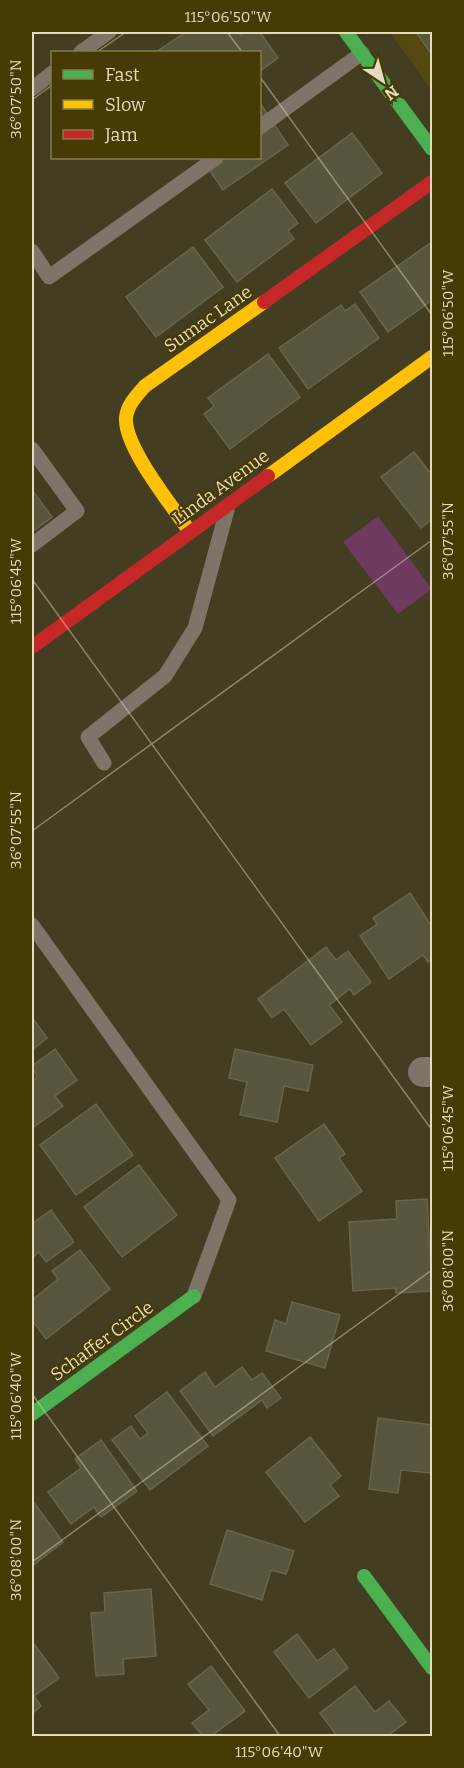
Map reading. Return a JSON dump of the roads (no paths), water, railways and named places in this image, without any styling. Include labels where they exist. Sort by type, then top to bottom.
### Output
[{"type":"street","points":[[346,32],[432,149]]},
{"type":"street","name":"Sumac Lane","points":[[190,532],[132,444],[125,422],[130,402],[145,386],[432,182]]},
{"type":"street","name":"Linda Avenue","points":[[32,647],[432,357]]},
{"type":"street","name":"Schaffer Circle","points":[[32,1414],[194,1296]]},
{"type":"street","points":[[364,1576],[432,1668]]},
{"type":"lane","points":[[82,51],[109,32]]},
{"type":"lane","points":[[261,126],[362,53]]},
{"type":"lane","points":[[32,89],[51,74]]},
{"type":"lane","points":[[32,251],[49,276],[215,159]]},
{"type":"lane","points":[[32,545],[77,512],[33,455]]},
{"type":"lane","points":[[104,763],[88,737],[165,676],[195,628],[229,504]]},
{"type":"lane","points":[[32,925],[229,1200],[194,1296]]}]
